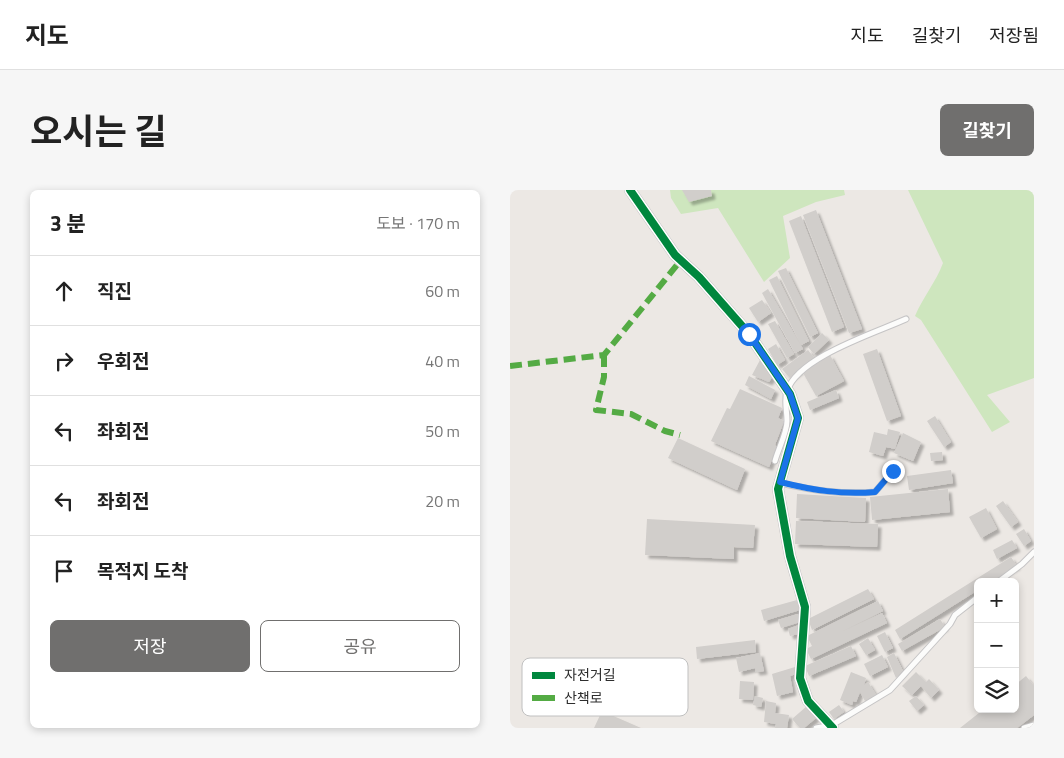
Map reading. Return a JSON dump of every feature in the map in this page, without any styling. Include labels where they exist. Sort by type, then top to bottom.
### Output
[{"type":"street","points":[[630,190],[675,255],[699,277],[749,334],[787,389],[798,418],[778,489],[790,556],[806,607],[800,678],[808,701],[832,727]]},
{"type":"lane","points":[[775,461],[787,422],[784,410],[787,389],[800,372],[826,353],[906,319]]},
{"type":"lane","points":[[780,482],[812,490],[855,494],[875,492],[893,471]]},
{"type":"lane","points":[[1003,578],[1034,552]]},
{"type":"lane","points":[[816,728],[832,727],[890,690],[950,624],[955,615],[974,600]]},
{"type":"lane","points":[[1024,728],[1034,725]]},
{"type":"green space","points":[[670,190],[844,190],[845,195],[816,202],[783,216],[790,258],[764,282],[718,208],[681,214],[671,198]]},
{"type":"green space","points":[[908,190],[1034,190],[1034,378],[987,395],[1010,422],[992,432],[921,320],[915,316],[943,263]]},
{"type":"building","points":[[682,190],[711,190],[712,196],[689,202]]},
{"type":"building","points":[[816,210],[862,329],[849,333],[803,215]]},
{"type":"building","points":[[801,216],[844,327],[832,332],[789,221]]},
{"type":"building","points":[[786,268],[818,333],[810,337],[778,271]]},
{"type":"building","points":[[777,276],[809,341],[801,345],[769,280]]},
{"type":"building","points":[[768,289],[803,349],[795,353],[762,293]]},
{"type":"building","points":[[762,300],[771,313],[758,322],[749,308]]},
{"type":"building","points":[[775,321],[794,354],[787,358],[768,324]]},
{"type":"building","points":[[822,333],[829,340],[814,354],[808,347]]},
{"type":"building","points":[[776,344],[785,360],[777,365],[768,349]]},
{"type":"building","points":[[877,349],[901,416],[887,421],[863,354]]},
{"type":"building","points":[[808,350],[815,359],[790,378],[782,369]]},
{"type":"building","points":[[830,355],[844,381],[816,396],[802,371]]},
{"type":"building","points":[[760,360],[774,374],[769,382],[752,375]]},
{"type":"building","points":[[749,376],[775,390],[771,399],[745,385]]},
{"type":"building","points":[[740,389],[782,408],[778,418],[784,421],[769,467],[711,441],[727,408],[730,409]]},
{"type":"building","points":[[836,390],[839,398],[810,410],[807,402]]},
{"type":"building","points":[[935,416],[951,442],[944,447],[927,421]]},
{"type":"building","points":[[888,429],[900,432],[895,449],[886,447],[883,456],[869,452],[874,432],[887,435]]},
{"type":"building","points":[[903,433],[921,442],[913,461],[894,453]]},
{"type":"building","points":[[678,438],[745,469],[737,490],[668,458]]},
{"type":"building","points":[[942,452],[943,460],[931,461],[930,453]]},
{"type":"building","points":[[951,470],[953,483],[909,490],[907,476]]},
{"type":"building","points":[[948,489],[950,512],[872,520],[870,497]]},
{"type":"building","points":[[797,494],[866,498],[865,522],[796,518]]},
{"type":"building","points":[[1003,501],[1018,522],[1011,527],[996,506]]},
{"type":"building","points":[[986,508],[997,529],[981,538],[969,517]]},
{"type":"building","points":[[647,519],[755,525],[753,548],[734,547],[734,559],[645,555]]},
{"type":"building","points":[[796,521],[878,524],[877,547],[795,544]]},
{"type":"building","points":[[1024,529],[1031,541],[1024,546],[1016,534]]},
{"type":"building","points":[[1012,540],[1017,548],[997,559],[993,550]]},
{"type":"building","points":[[1011,557],[1017,566],[998,578],[978,578]]},
{"type":"building","points":[[974,580],[974,593],[900,639],[895,630]]},
{"type":"building","points":[[868,589],[874,599],[812,630],[808,619]]},
{"type":"building","points":[[797,600],[800,610],[764,621],[761,610]]},
{"type":"building","points":[[878,601],[883,611],[843,631],[882,613],[887,623],[811,659],[806,649],[812,646],[807,636]]},
{"type":"building","points":[[798,614],[800,622],[781,628],[778,620]]},
{"type":"building","points":[[940,619],[945,627],[902,651],[898,644]]},
{"type":"building","points":[[799,625],[802,633],[790,636],[788,629]]},
{"type":"building","points":[[885,632],[893,648],[885,652],[877,636]]},
{"type":"building","points":[[868,638],[875,650],[866,655],[859,644]]},
{"type":"building","points":[[755,640],[756,652],[697,659],[696,647]]},
{"type":"building","points":[[851,646],[856,656],[809,676],[805,666]]},
{"type":"building","points":[[760,653],[764,671],[756,672],[755,668],[739,672],[736,658]]},
{"type":"building","points":[[894,653],[903,671],[896,678],[887,657]]},
{"type":"building","points":[[882,655],[888,667],[870,676],[864,664]]},
{"type":"building","points":[[795,667],[796,674],[790,676],[793,692],[777,696],[772,674]]},
{"type":"building","points":[[851,672],[866,678],[864,685],[868,682],[876,695],[865,701],[860,692],[856,702],[853,701],[852,705],[840,700]]},
{"type":"building","points":[[916,672],[926,682],[929,679],[939,690],[931,698],[921,686],[912,695],[902,686]]},
{"type":"building","points":[[1026,676],[1034,686],[1034,715],[1017,728],[960,728],[979,713],[1019,713],[1019,682]]},
{"type":"building","points":[[740,681],[754,682],[753,700],[739,699]]},
{"type":"building","points":[[755,696],[763,698],[761,707],[753,705]]},
{"type":"building","points":[[916,696],[924,705],[917,711],[909,701]]},
{"type":"building","points":[[766,701],[776,703],[775,713],[789,715],[787,728],[775,728],[776,724],[764,722]]},
{"type":"building","points":[[839,705],[844,712],[834,719],[829,712]]},
{"type":"building","points":[[807,706],[816,718],[804,728],[800,728],[792,719]]},
{"type":"building","points":[[600,716],[613,716],[641,728],[594,728]]},
{"type":"marked path","points":[[510,366],[604,355],[681,260]]},
{"type":"marked path","points":[[604,355],[604,377],[596,410],[631,414],[665,431],[680,435]]},
{"type":"cycle path","points":[[630,190],[675,255],[699,277],[749,334],[790,394],[798,418],[778,489],[790,556],[805,607],[800,678],[808,701],[833,728]]},
{"type":"route","points":[[749,334],[775,369],[790,394],[798,418],[780,482],[812,490],[855,494],[875,492],[893,471]]}]
